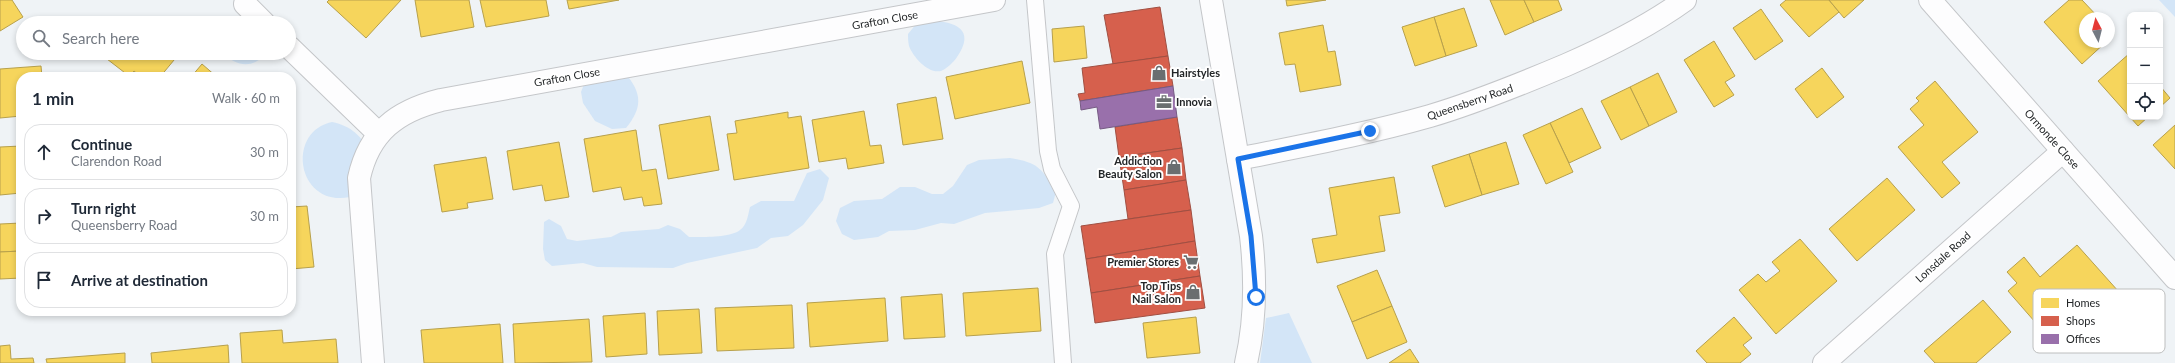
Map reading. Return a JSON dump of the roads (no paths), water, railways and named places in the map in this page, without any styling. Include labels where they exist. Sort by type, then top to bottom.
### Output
[{"type":"street","name":"Grafton Close","points":[[373,363],[359,178],[363,159],[379,134],[398,115],[417,106],[441,100],[994,0]]},
{"type":"street","points":[[1211,0],[1251,236],[1255,269],[1256,297],[1254,323],[1246,363]]},
{"type":"street","name":"Queensberry Road","points":[[1238,159],[1370,131],[1430,116],[1482,99],[1596,51],[1654,20],[1685,0]]},
{"type":"street","name":"Ormonde Close","points":[[1930,0],[2175,278]]},
{"type":"street","points":[[244,4],[257,16]]},
{"type":"street","points":[[296,54],[379,134]]},
{"type":"street","name":"Lonsdale Road","points":[[1824,363],[2063,151]]},
{"type":"lane","points":[[1035,0],[1048,151],[1052,169],[1071,206],[1055,254],[1063,363]]},
{"type":"place","name":"Hairstyles","points":[[1159,73]]},
{"type":"place","name":"Innovia","points":[[1164,102]]},
{"type":"place","name":"Addiction Beauty Salon","points":[[1174,167]]},
{"type":"place","name":"Premier Stores","points":[[1191,262]]},
{"type":"place","name":"Top Tips Nail Salon","points":[[1193,292]]}]
